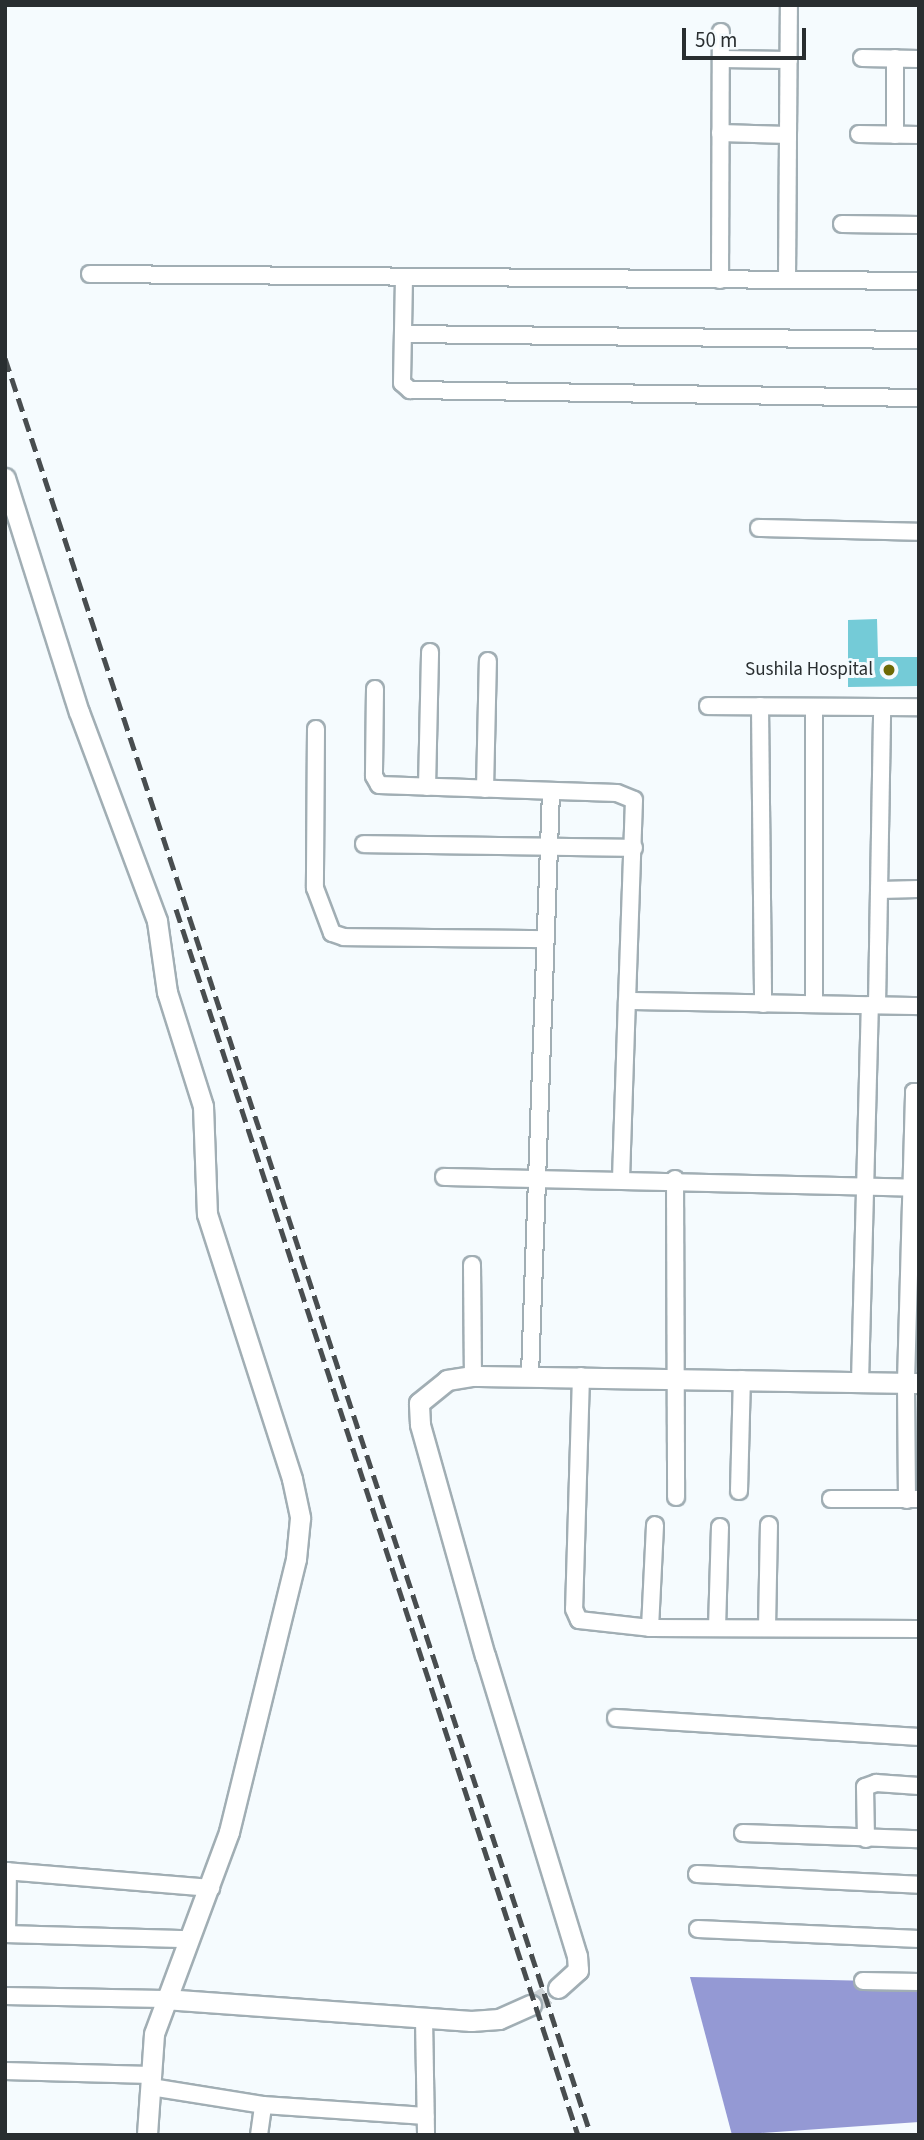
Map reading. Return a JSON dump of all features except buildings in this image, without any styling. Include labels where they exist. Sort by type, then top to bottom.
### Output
[{"type":"street","points":[[787,280],[789,5]]},
{"type":"street","points":[[720,280],[721,32]]},
{"type":"street","points":[[862,58],[919,59]]},
{"type":"street","points":[[895,58],[895,135]]},
{"type":"street","points":[[721,59],[789,60]]},
{"type":"street","points":[[720,133],[788,135]]},
{"type":"street","points":[[859,134],[919,135]]},
{"type":"street","points":[[842,224],[919,225]]},
{"type":"street","points":[[90,274],[919,281]]},
{"type":"street","points":[[404,278],[402,383],[410,390],[919,398]]},
{"type":"street","points":[[403,334],[919,340]]},
{"type":"street","points":[[5,478],[79,712],[157,921],[167,992],[203,1106],[207,1214],[297,1498],[296,1559],[211,1888],[164,1999],[154,2034],[147,2135]]},
{"type":"street","points":[[759,528],[919,532]]},
{"type":"street","points":[[427,788],[430,652]]},
{"type":"street","points":[[485,789],[488,661]]},
{"type":"street","points":[[375,689],[376,781],[387,786],[630,796],[636,806],[621,1180]]},
{"type":"street","points":[[708,706],[919,707]]},
{"type":"street","points":[[760,706],[763,1004]]},
{"type":"street","points":[[814,707],[814,1004]]},
{"type":"street","points":[[860,1382],[879,890],[882,707]]},
{"type":"street","points":[[316,729],[314,888],[331,933],[344,937],[546,939]]},
{"type":"street","points":[[530,1375],[551,791]]},
{"type":"street","points":[[364,844],[634,848]]},
{"type":"street","points":[[879,890],[919,889]]},
{"type":"street","points":[[627,1002],[919,1006]]},
{"type":"street","points":[[831,1499],[913,1500],[912,1382],[916,1188],[914,1092],[919,1092]]},
{"type":"street","points":[[444,1177],[675,1180],[867,1189],[916,1188]]},
{"type":"street","points":[[675,1180],[676,1497]]},
{"type":"street","points":[[472,1265],[473,1376]]},
{"type":"street","points":[[558,1988],[578,1970],[577,1956],[485,1656],[418,1413],[425,1396],[447,1380],[473,1376],[912,1382]]},
{"type":"street","points":[[581,1376],[575,1615],[586,1623],[650,1628],[919,1629]]},
{"type":"street","points":[[739,1491],[742,1379]]},
{"type":"street","points":[[650,1628],[655,1525]]},
{"type":"street","points":[[768,1628],[769,1525]]},
{"type":"street","points":[[717,1628],[720,1527]]},
{"type":"street","points":[[616,1718],[919,1737]]},
{"type":"street","points":[[866,1839],[865,1787],[876,1783],[919,1786]]},
{"type":"street","points":[[743,1833],[919,1839]]},
{"type":"street","points":[[190,1939],[6,1934],[6,1871],[211,1888]]},
{"type":"street","points":[[697,1874],[919,1885]]},
{"type":"street","points":[[698,1929],[919,1939]]},
{"type":"street","points":[[863,1982],[919,1982]]},
{"type":"street","points":[[5,1996],[164,1999],[424,2018],[499,2020],[531,2005]]},
{"type":"street","points":[[424,2018],[426,2135]]},
{"type":"street","points":[[5,2071],[151,2081],[263,2105],[426,2116]]},
{"type":"street","points":[[259,2135],[263,2105]]},
{"type":"water","points":[[690,1977],[919,1982],[919,2122],[732,2135]]},
{"type":"tunnel","points":[[531,2005],[558,1988]]},
{"type":"railway","points":[[5,358],[591,2135]]},
{"type":"railway","points":[[176,909],[578,2135]]},
{"type":"place","name":"Sushila Hospital","points":[[889,670]]}]
